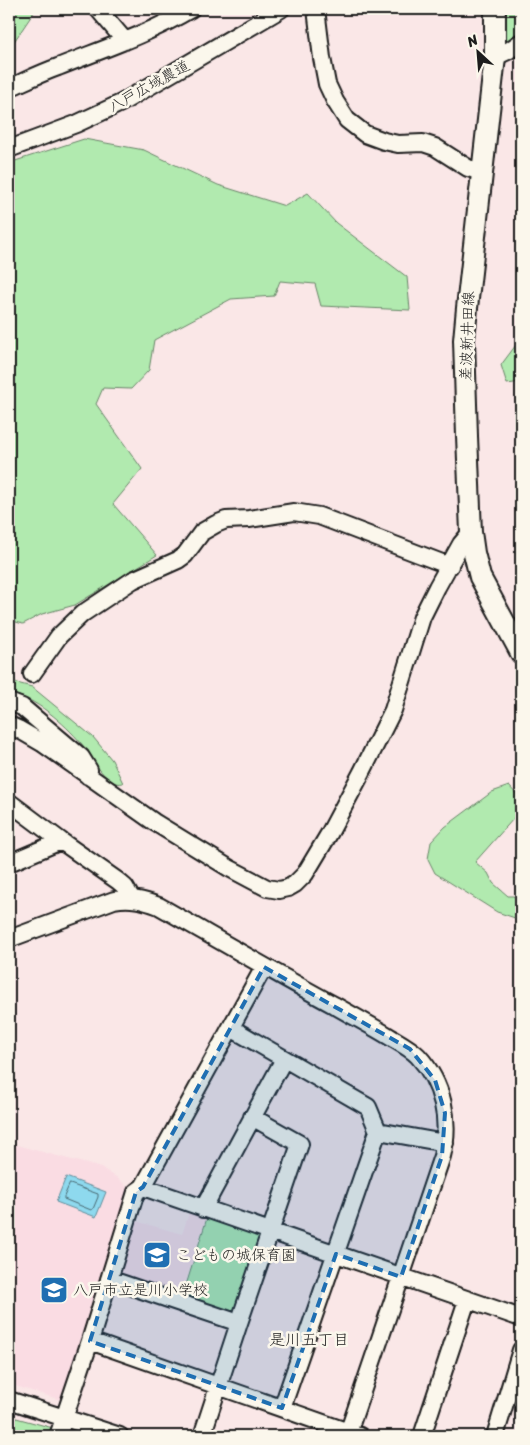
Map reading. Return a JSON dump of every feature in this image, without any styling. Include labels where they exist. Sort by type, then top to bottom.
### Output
[{"type":"main road","name":"差波新井田線","points":[[495,9],[495,57],[464,340],[471,532],[480,577],[521,652]]},
{"type":"street","points":[[98,9],[125,41]]},
{"type":"street","name":"八戸広域農道","points":[[9,149],[76,124],[120,103],[282,9]]},
{"type":"street","points":[[316,9],[327,84],[347,120],[365,134],[398,144],[423,143],[435,147],[468,168],[482,172]]},
{"type":"street","points":[[9,88],[125,41],[182,11]]},
{"type":"street","points":[[495,57],[521,42]]},
{"type":"street","points":[[32,674],[60,636],[82,614],[133,580],[178,560],[185,555],[202,532],[226,520],[249,519],[294,512],[319,516],[450,566]]},
{"type":"street","points":[[9,725],[42,743],[154,822],[228,868],[268,888],[279,890],[296,884],[305,874],[329,834],[393,710],[422,617],[461,544],[471,532]]},
{"type":"street","points":[[9,702],[22,707],[81,756],[89,770],[88,776]]},
{"type":"street","points":[[9,802],[61,842],[118,881],[125,887],[132,899]]},
{"type":"street","points":[[9,863],[61,842]]},
{"type":"street","points":[[9,939],[102,904],[122,899],[145,901],[159,906],[410,1049],[428,1068],[435,1080],[445,1113],[445,1144],[442,1156],[401,1277],[352,1435],[282,1408],[90,1341]]},
{"type":"street","points":[[58,1436],[90,1341],[136,1192],[143,1187],[264,967]]},
{"type":"street","points":[[231,1028],[368,1107],[378,1131],[282,1408]]},
{"type":"street","points":[[203,1209],[284,1059]]},
{"type":"street","points":[[202,1436],[300,1144],[252,1117]]},
{"type":"street","points":[[378,1131],[445,1144]]},
{"type":"street","points":[[143,1187],[521,1318]]},
{"type":"street","points":[[109,1279],[239,1323]]},
{"type":"street","points":[[422,1436],[467,1300]]},
{"type":"street","points":[[494,1436],[521,1350]]},
{"type":"street","points":[[9,1400],[120,1436]]},
{"type":"highlighted area","points":[[264,967],[410,1049],[435,1080],[445,1113],[442,1156],[401,1277],[336,1254],[282,1408],[90,1341],[136,1192],[143,1187]]},
{"type":"shaded area","name":"八戸市立是川小学校","points":[[9,1143],[102,1168],[119,1179],[129,1189],[132,1196],[61,1400],[9,1384]]},
{"type":"shaded area","name":"こどもの城保育園","points":[[189,1213],[206,1218],[181,1296],[114,1275],[132,1220],[182,1234]]},
{"type":"green space","points":[[9,9],[36,9],[9,49]]},
{"type":"green space","points":[[504,9],[521,9],[521,36],[506,44]]},
{"type":"green space","points":[[84,139],[144,150],[218,185],[285,206],[308,193],[336,223],[407,277],[410,310],[321,306],[315,284],[280,281],[274,296],[231,299],[154,340],[149,370],[131,389],[103,388],[96,404],[142,469],[113,504],[157,555],[75,605],[42,614],[23,624],[9,620],[9,163]]},
{"type":"green space","points":[[519,341],[521,342],[521,382],[507,384],[501,365]]},
{"type":"green space","points":[[9,681],[32,687],[93,737],[112,760],[123,783],[116,783],[106,777],[75,736],[48,712],[28,700],[9,694]]},
{"type":"green space","points":[[509,786],[518,796],[521,795],[521,825],[514,818],[475,862],[488,873],[493,883],[508,896],[513,896],[521,901],[521,920],[497,912],[435,873],[428,859],[431,842],[445,827],[492,792]]},
{"type":"green space","points":[[207,1218],[259,1235],[262,1240],[239,1311],[232,1316],[182,1298]]},
{"type":"green space","points":[[9,1416],[53,1428],[50,1436],[9,1436]]},
{"type":"water","points":[[66,1177],[106,1192],[96,1217],[56,1202]]},
{"type":"place","name":"こどもの城保育園","points":[[157,1255]]},
{"type":"place","name":"八戸市立是川小学校","points":[[54,1290]]},
{"type":"district","name":"是川五丁目","points":[[309,1339]]}]
